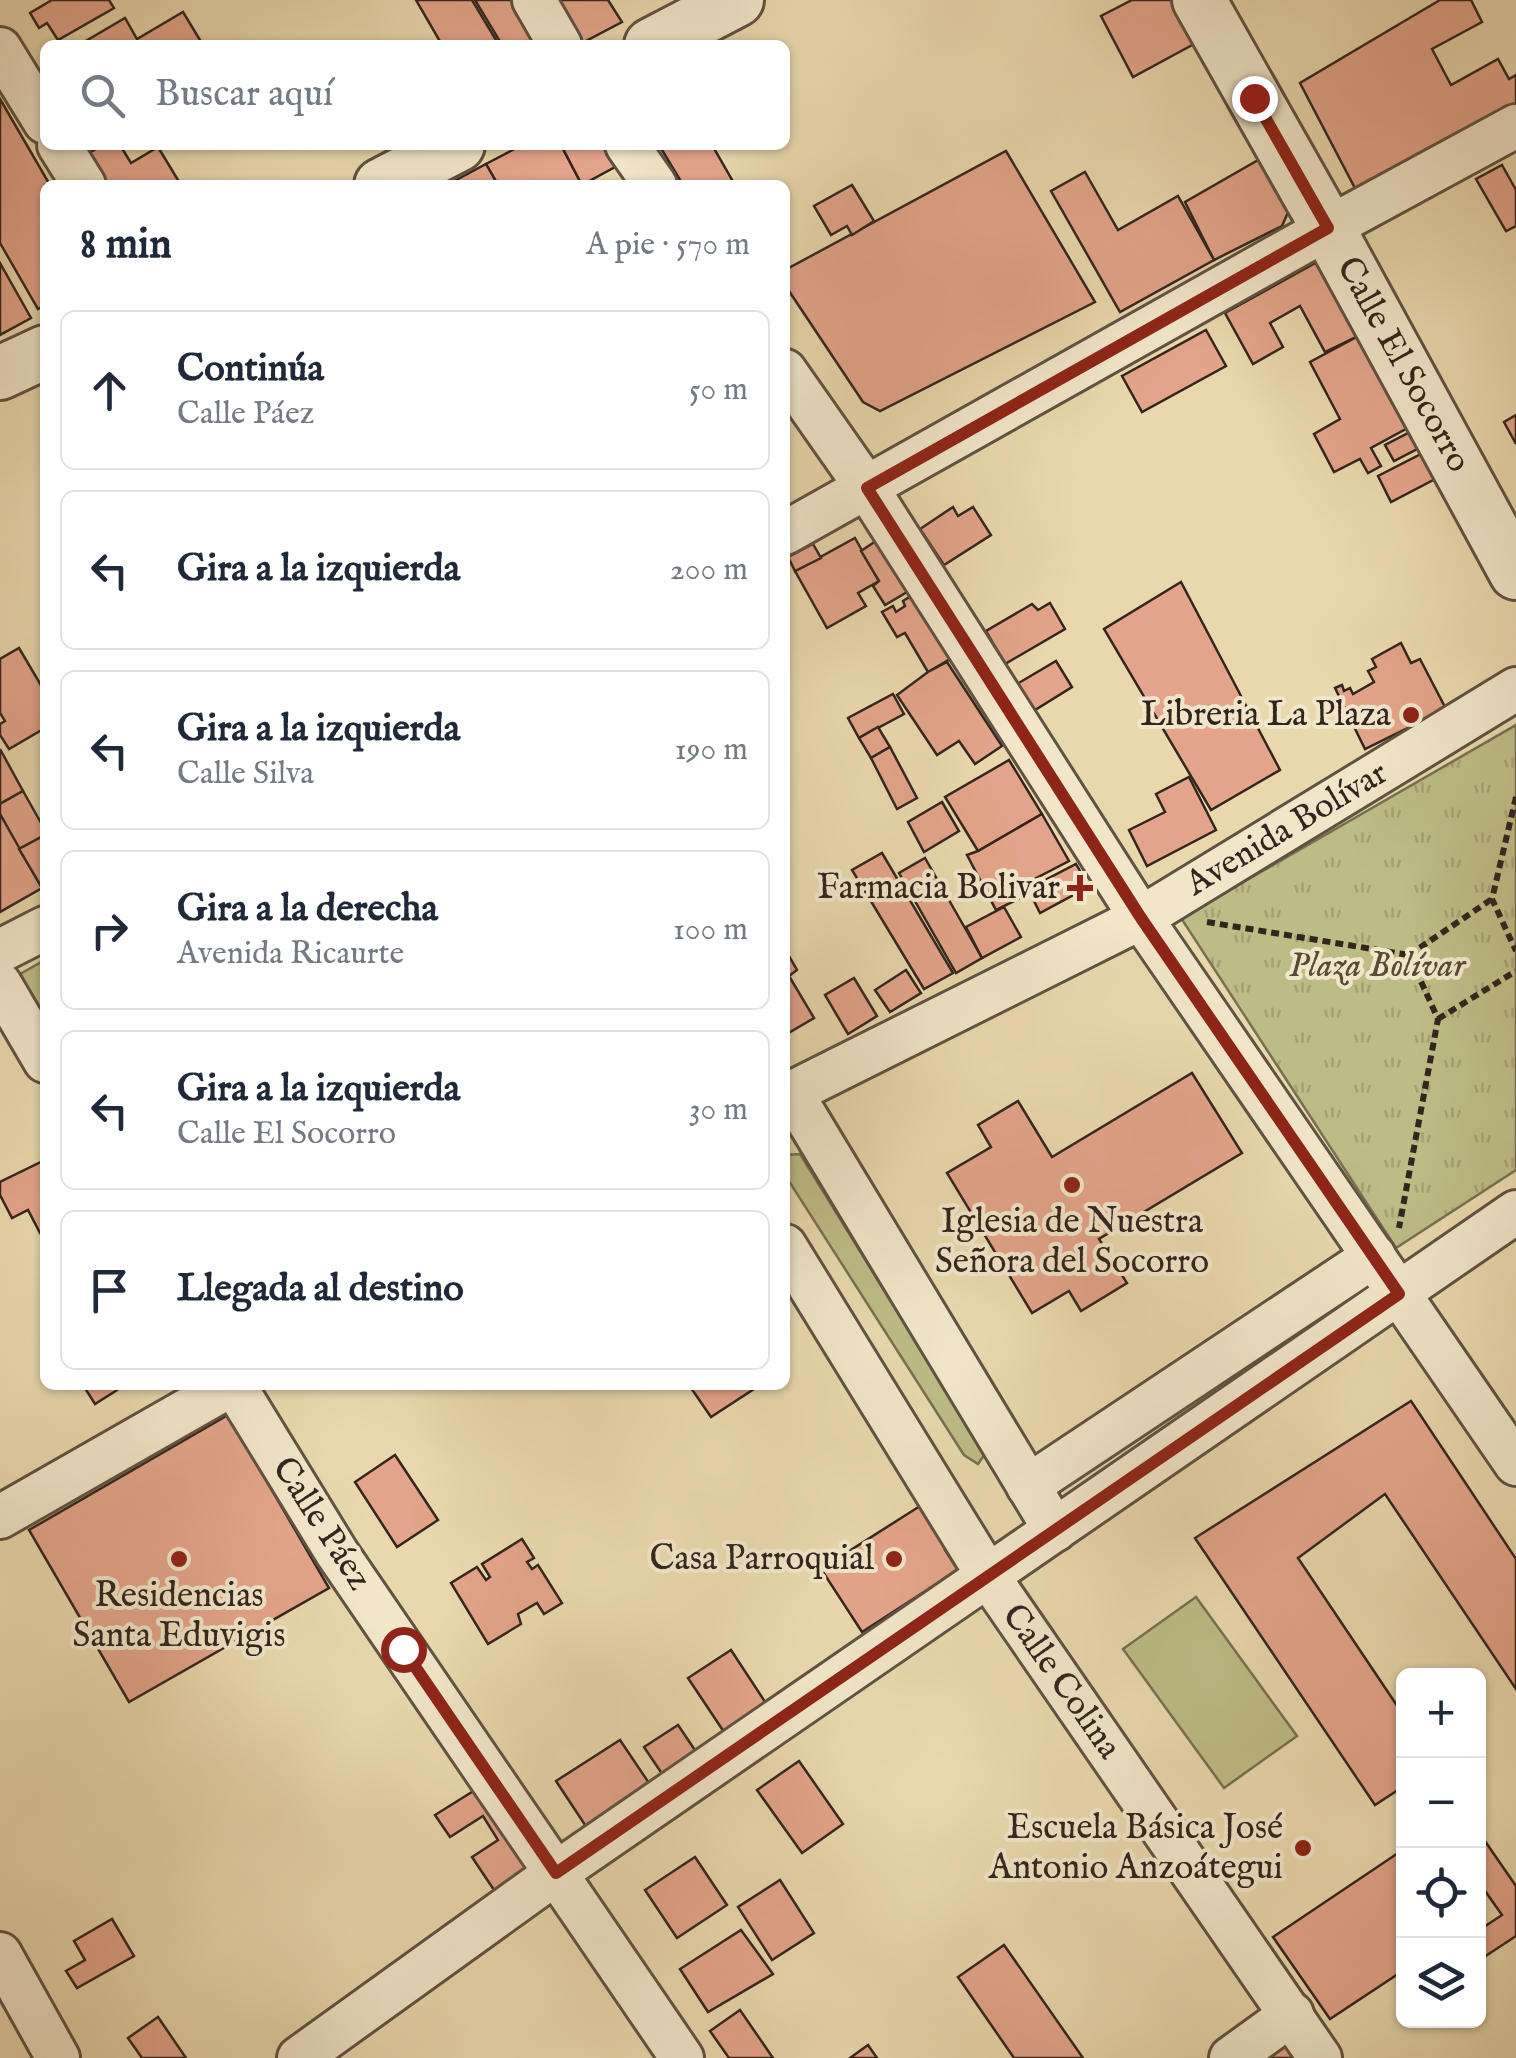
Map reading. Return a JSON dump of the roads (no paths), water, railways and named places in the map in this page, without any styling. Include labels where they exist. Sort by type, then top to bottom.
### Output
[{"type":"street","points":[[534,0],[557,40]]},
{"type":"street","points":[[660,40],[737,0]]},
{"type":"street","name":"Calle El Socorro","points":[[1199,0],[1516,574]]},
{"type":"street","points":[[0,48],[40,114]]},
{"type":"street","points":[[790,530],[1516,126]]},
{"type":"street","points":[[63,150],[81,180]]},
{"type":"street","points":[[391,180],[448,150]]},
{"type":"street","points":[[630,150],[652,180]]},
{"type":"street","points":[[0,373],[40,354]]},
{"type":"street","points":[[790,377],[867,488],[1141,918],[1386,1243],[1399,1294],[1516,1464]]},
{"type":"street","name":"Avenida Bolívar","points":[[790,1093],[1141,918],[1516,690]]},
{"type":"street","points":[[0,951],[40,931]]},
{"type":"street","points":[[0,984],[40,1052]]},
{"type":"street","points":[[790,1097],[1055,1530]]},
{"type":"street","points":[[299,2058],[556,1873],[1516,1212]]},
{"type":"street","points":[[1028,1486],[1386,1243]]},
{"type":"street","name":"Calle Colina","points":[[790,1254],[988,1576],[1320,2058]]},
{"type":"street","points":[[0,1517],[223,1390]]},
{"type":"street","name":"Calle Páez","points":[[235,1390],[338,1553],[682,2058]]},
{"type":"street","points":[[0,1954],[58,2058]]},
{"type":"street","points":[[1231,2058],[1292,2014]]},
{"type":"place","name":"Libreria La Plaza","points":[[1411,715]]},
{"type":"place","name":"Farmacia Bolivar","points":[[1080,888]]},
{"type":"place","name":"Iglesia de Nuestra Señora del Socorro","points":[[1072,1185]]},
{"type":"place","name":"Residencias Santa Eduvigis","points":[[179,1559]]},
{"type":"place","name":"Casa Parroquial","points":[[894,1559]]},
{"type":"place","name":"Escuela Básica José Antonio Anzoátegui","points":[[1303,1848]]},
{"type":"park label","name":"Plaza Bolívar","points":[[1377,966]]}]
